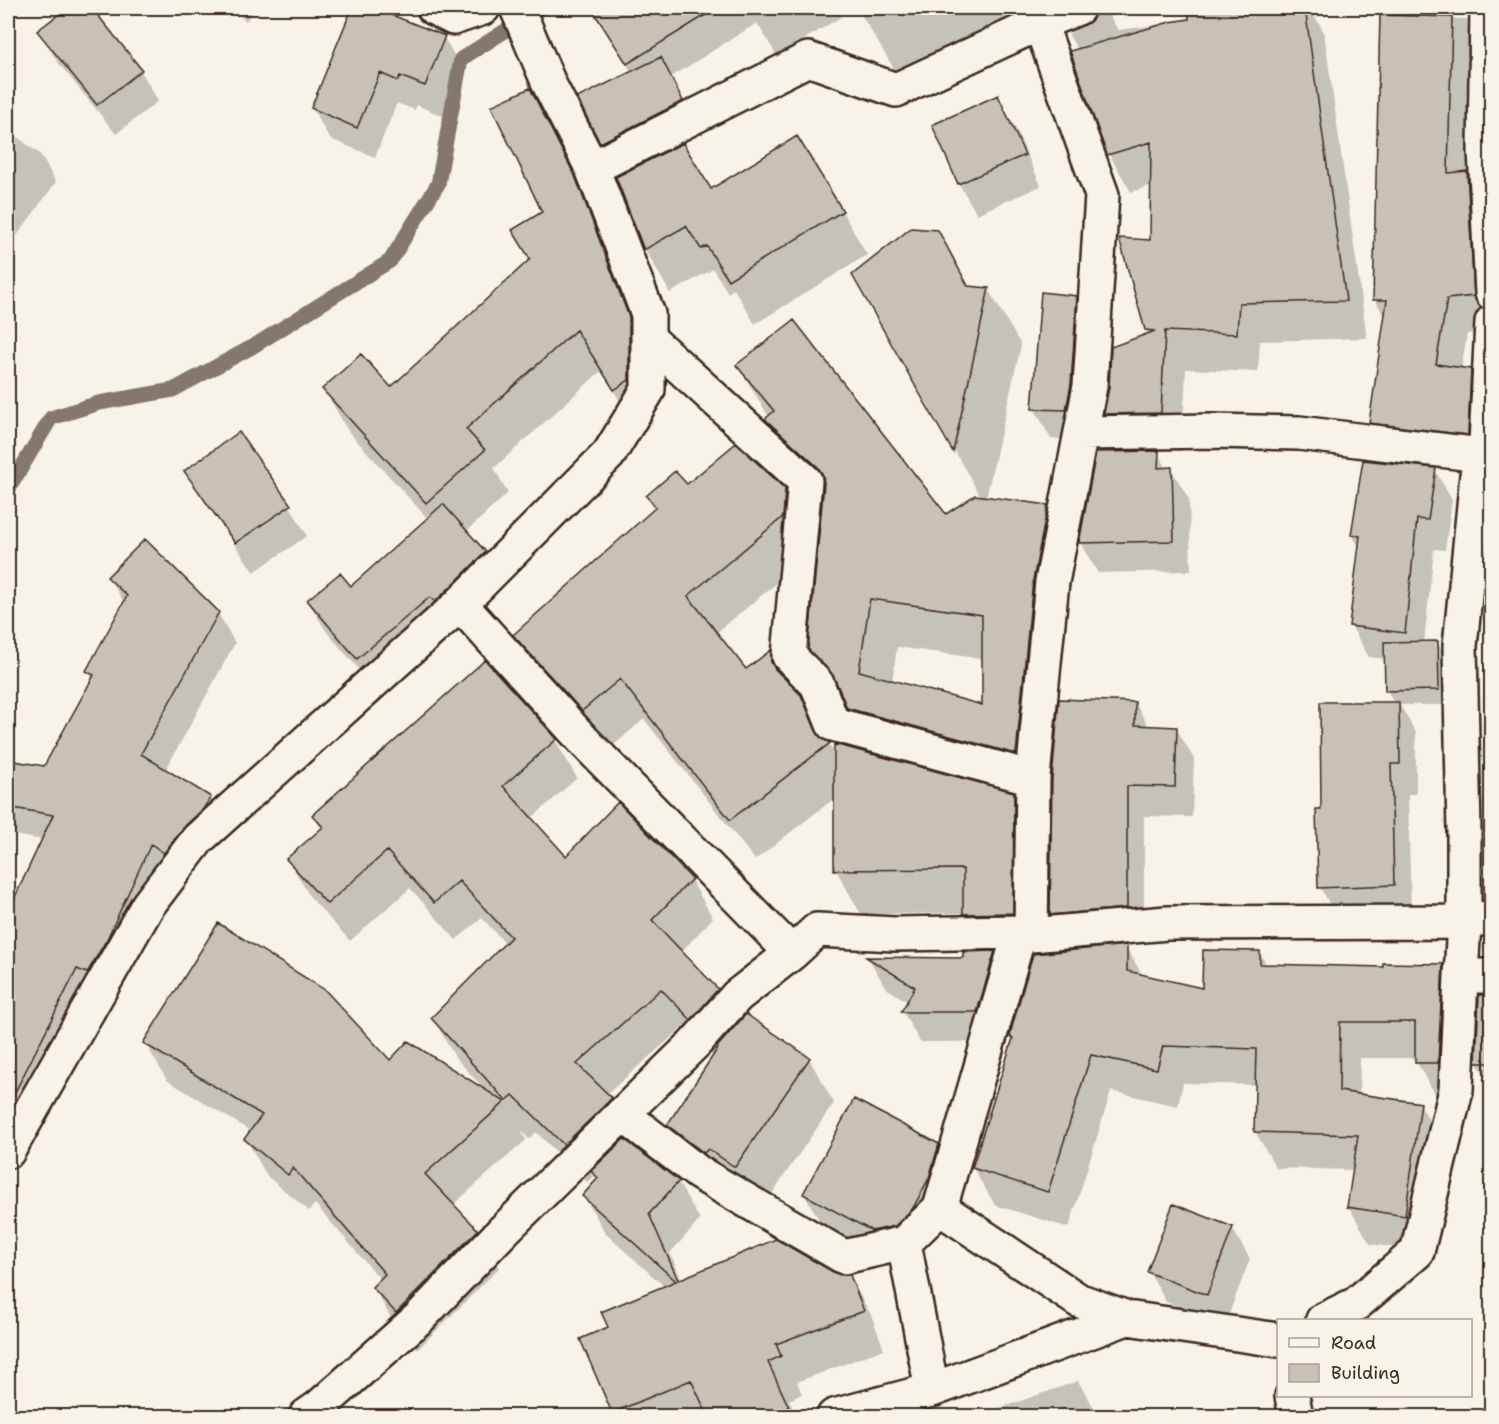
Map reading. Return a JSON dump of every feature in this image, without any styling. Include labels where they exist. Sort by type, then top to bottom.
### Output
[{"type":"street","points":[[434,8],[453,18],[483,8]]},
{"type":"street","points":[[8,1151],[148,905],[198,839],[460,604],[609,454],[648,390],[648,314],[592,168],[550,86],[517,8]]},
{"type":"street","points":[[592,168],[808,59],[896,90],[1036,15],[1078,8]]},
{"type":"street","points":[[1487,8],[1485,150],[1491,293]]},
{"type":"street","points":[[622,1114],[699,1173],[844,1257],[904,1243],[940,1208],[1026,934],[1033,778],[1052,582],[1090,386],[1102,195],[1036,15]]},
{"type":"street","points":[[1325,1319],[1356,1304],[1417,1252],[1456,1090],[1476,976],[1478,919],[1460,646],[1477,476],[1486,448],[1491,321]]},
{"type":"street","points":[[648,338],[805,481],[789,656],[817,684],[833,724],[1033,778]]},
{"type":"street","points":[[1081,433],[1213,431],[1299,433],[1486,448]]},
{"type":"street","points":[[460,604],[584,741],[792,953]]},
{"type":"street","points":[[306,1416],[320,1407],[419,1318],[504,1230],[695,1042],[737,996],[818,930],[895,934],[1026,934],[1167,923],[1478,919]]},
{"type":"street","points":[[940,1208],[1078,1300],[1127,1318],[1277,1340]]},
{"type":"street","points":[[904,1243],[932,1390]]},
{"type":"street","points":[[834,1416],[932,1390],[1127,1318]]},
{"type":"street","points":[[1292,1397],[1296,1416]]},
{"type":"building","points":[[67,8],[92,8],[142,70],[97,105],[37,31]]},
{"type":"building","points":[[352,8],[374,8],[445,36],[425,86],[400,76],[398,81],[380,73],[357,128],[311,108]]},
{"type":"building","points":[[591,8],[717,8],[627,64]]},
{"type":"building","points":[[1188,8],[1305,8],[1346,301],[1239,303],[1237,334],[1165,331],[1161,413],[1104,414],[1109,387],[1111,347],[1155,331],[1145,330],[1119,238],[1150,240],[1151,142],[1107,155],[1070,51],[1170,22],[1189,19]]},
{"type":"building","points":[[1380,15],[1452,17],[1448,173],[1467,171],[1474,296],[1447,299],[1436,364],[1471,369],[1468,435],[1369,423],[1387,300],[1373,300]]},
{"type":"building","points":[[661,57],[683,101],[600,143],[577,98]]},
{"type":"building","points":[[530,88],[575,176],[629,317],[629,380],[614,390],[576,330],[466,429],[485,450],[426,503],[322,389],[361,354],[391,387],[530,259],[512,230],[542,212],[491,106]]},
{"type":"building","points":[[998,95],[1025,155],[958,184],[932,125]]},
{"type":"building","points":[[797,136],[843,211],[728,280],[707,246],[701,249],[686,226],[644,250],[616,177],[683,143],[711,189]]},
{"type":"building","points":[[911,228],[938,230],[968,286],[989,288],[953,452],[852,275]]},
{"type":"building","points":[[1041,292],[1077,296],[1071,384],[1066,410],[1032,409]]},
{"type":"building","points":[[794,320],[946,514],[975,495],[1048,505],[1033,580],[1016,754],[847,708],[834,677],[808,649],[823,475],[818,467],[765,419],[774,411],[736,365]],"holes":[[[870,599],[982,615],[982,705],[859,671]]]},
{"type":"building","points":[[239,432],[291,505],[235,543],[184,471]]},
{"type":"building","points":[[736,443],[785,489],[783,517],[688,596],[746,669],[771,650],[771,662],[775,669],[801,695],[816,731],[821,738],[830,743],[730,820],[620,679],[582,711],[513,635],[656,507],[646,496],[675,471],[687,484]]},
{"type":"building","points":[[1159,451],[1158,468],[1172,467],[1174,541],[1079,543],[1096,452]]},
{"type":"building","points":[[1363,460],[1436,468],[1428,520],[1417,519],[1405,633],[1349,626],[1360,536],[1351,535]]},
{"type":"building","points":[[443,504],[486,552],[435,602],[430,597],[357,659],[307,600],[340,573],[351,586]]},
{"type":"building","points":[[145,539],[219,612],[141,754],[211,797],[164,853],[151,844],[107,939],[87,973],[77,969],[8,1106],[8,912],[53,815],[8,807],[8,760],[44,766],[94,675],[86,671],[127,596],[107,577]]},
{"type":"building","points":[[1438,641],[1439,690],[1385,691],[1384,642]]},
{"type":"building","points":[[485,660],[557,739],[503,786],[566,856],[618,802],[692,879],[652,920],[718,989],[691,1020],[661,989],[577,1064],[612,1098],[564,1145],[513,1095],[506,1101],[431,1018],[511,937],[459,881],[434,903],[387,851],[327,904],[286,859],[323,827],[312,815]]},
{"type":"building","points":[[1059,699],[1135,702],[1135,725],[1177,727],[1175,787],[1127,786],[1127,908],[1050,915],[1052,779]]},
{"type":"building","points":[[1320,702],[1399,702],[1400,764],[1391,764],[1394,885],[1318,888],[1316,809],[1321,809]]},
{"type":"building","points":[[834,744],[1014,792],[1013,913],[963,914],[963,869],[834,870]]},
{"type":"building","points":[[218,923],[325,990],[390,1060],[408,1041],[505,1102],[425,1174],[478,1230],[396,1313],[372,1287],[385,1274],[293,1168],[288,1175],[244,1139],[262,1115],[143,1043]]},
{"type":"building","points":[[1127,945],[1127,971],[1202,988],[1203,950],[1260,951],[1260,964],[1383,967],[1383,963],[1443,964],[1438,1063],[1415,1063],[1415,1022],[1340,1022],[1339,1091],[1421,1103],[1405,1216],[1347,1207],[1358,1135],[1254,1132],[1256,1049],[1163,1046],[1157,1069],[1091,1055],[1048,1192],[972,1168],[1013,1038],[1010,1037],[1012,1027],[1033,954]]},
{"type":"building","points":[[995,951],[977,1012],[901,1012],[915,987],[866,957],[963,958],[963,952]]},
{"type":"building","points":[[1479,995],[1491,995],[1491,1063],[1476,1063]]},
{"type":"building","points":[[746,1014],[810,1058],[735,1167],[708,1149],[704,1153],[667,1125],[717,1047]]},
{"type":"building","points":[[854,1099],[939,1144],[929,1178],[913,1208],[895,1226],[872,1231],[803,1194]]},
{"type":"building","points":[[624,1139],[679,1181],[649,1214],[678,1280],[776,1239],[835,1273],[850,1275],[864,1311],[776,1344],[781,1356],[768,1362],[793,1416],[708,1416],[691,1380],[612,1413],[580,1339],[608,1327],[601,1312],[676,1281],[582,1196],[598,1178],[591,1171]]},
{"type":"building","points":[[1173,1204],[1233,1227],[1207,1295],[1147,1272]]},
{"type":"waterway","points":[[8,490],[51,418],[99,403],[173,390],[252,347],[390,261],[438,184],[461,59],[541,8]]}]
